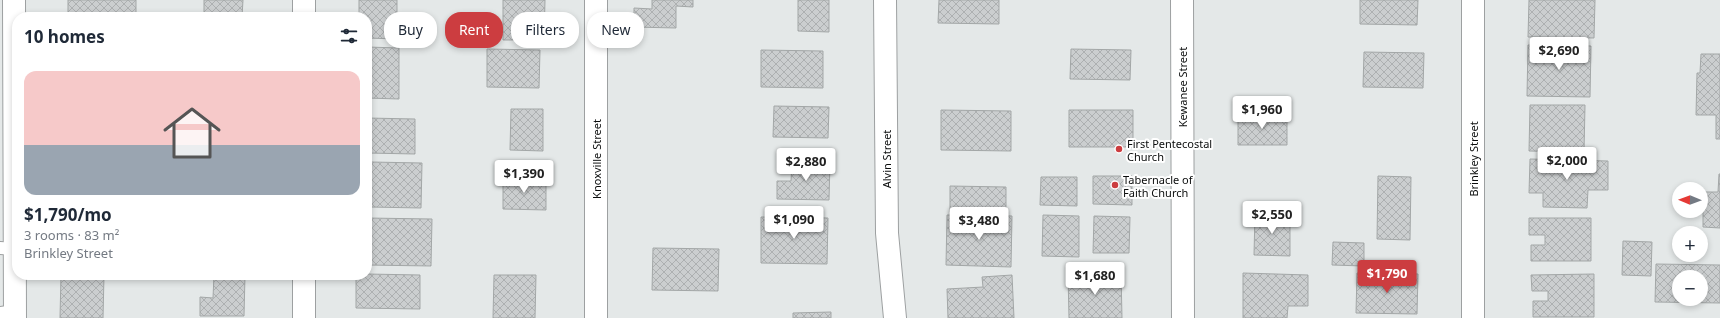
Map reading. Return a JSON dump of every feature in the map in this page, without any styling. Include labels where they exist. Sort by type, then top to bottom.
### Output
[{"type":"street","points":[[14,0],[14,12]]},
{"type":"street","points":[[304,0],[304,12]]},
{"type":"street","name":"Knoxville Street","points":[[596,0],[596,318]]},
{"type":"street","name":"Alvin Street","points":[[885,0],[887,233],[895,318]]},
{"type":"street","name":"Kewanee Street","points":[[1182,0],[1183,318]]},
{"type":"street","name":"Brinkley Street","points":[[1473,0],[1473,318]]},
{"type":"street","points":[[10,314],[7,249],[7,188],[12,54]]},
{"type":"street","points":[[304,280],[304,318]]},
{"type":"building","points":[[68,0],[136,0],[136,12],[68,12]]},
{"type":"building","points":[[204,0],[243,0],[242,12],[204,12]]},
{"type":"building","points":[[359,0],[397,0],[397,12],[384,12],[384,39],[372,38],[372,12],[359,12]]},
{"type":"building","points":[[503,0],[545,0],[545,12],[511,12],[511,40],[503,40]]},
{"type":"building","points":[[652,0],[693,0],[693,7],[676,6],[676,28],[644,27],[644,12],[634,12],[634,8],[652,9]]},
{"type":"building","points":[[798,0],[829,0],[829,32],[798,31]]},
{"type":"building","points":[[939,0],[999,0],[999,24],[938,23]]},
{"type":"building","points":[[1360,0],[1418,0],[1417,25],[1360,24]]},
{"type":"building","points":[[1529,0],[1595,0],[1594,38],[1528,37]]},
{"type":"building","points":[[1528,45],[1591,46],[1590,97],[1527,96]]},
{"type":"building","points":[[372,47],[399,48],[399,99],[372,98]]},
{"type":"building","points":[[487,49],[540,50],[539,88],[487,87]]},
{"type":"building","points":[[1071,49],[1131,50],[1130,80],[1070,79]]},
{"type":"building","points":[[761,50],[823,51],[823,88],[761,87]]},
{"type":"building","points":[[1364,52],[1424,53],[1423,88],[1363,87]]},
{"type":"building","points":[[1701,54],[1720,54],[1720,139],[1716,139],[1716,115],[1696,115],[1697,73],[1700,73]]},
{"type":"building","points":[[1530,105],[1585,105],[1584,152],[1529,151]]},
{"type":"building","points":[[774,106],[829,107],[828,138],[773,137]]},
{"type":"building","points":[[511,109],[543,109],[543,151],[510,150]]},
{"type":"building","points":[[941,110],[1011,111],[1011,151],[941,150]]},
{"type":"building","points":[[1069,110],[1133,110],[1133,147],[1069,147]]},
{"type":"building","points":[[1238,115],[1287,116],[1287,145],[1238,145]]},
{"type":"building","points":[[372,118],[415,119],[415,154],[372,153]]},
{"type":"building","points":[[1530,159],[1608,161],[1608,190],[1588,190],[1587,208],[1543,207],[1543,193],[1529,193]]},
{"type":"building","points":[[372,162],[422,163],[421,208],[372,207]]},
{"type":"building","points":[[792,162],[830,162],[829,200],[777,199],[777,181],[791,181]]},
{"type":"building","points":[[1720,174],[1720,228],[1703,226],[1703,218],[1708,218],[1708,192],[1718,192]]},
{"type":"building","points":[[1093,176],[1132,176],[1132,205],[1093,204]]},
{"type":"building","points":[[1378,176],[1411,177],[1410,240],[1377,239]]},
{"type":"building","points":[[1041,177],[1077,177],[1077,206],[1040,205]]},
{"type":"building","points":[[503,179],[546,180],[546,210],[503,209]]},
{"type":"building","points":[[950,186],[1006,187],[1006,212],[950,212]]},
{"type":"building","points":[[1255,214],[1290,214],[1290,256],[1254,255]]},
{"type":"building","points":[[947,215],[1012,216],[1011,267],[946,265]]},
{"type":"building","points":[[1043,215],[1079,216],[1079,257],[1042,256]]},
{"type":"building","points":[[1094,216],[1130,217],[1129,253],[1093,253]]},
{"type":"building","points":[[761,217],[828,218],[827,264],[761,263]]},
{"type":"building","points":[[372,218],[432,219],[431,266],[372,265]]},
{"type":"building","points":[[1529,218],[1591,218],[1591,261],[1531,261],[1531,245],[1545,245],[1545,235],[1529,235]]},
{"type":"building","points":[[1623,241],[1652,242],[1651,276],[1622,275]]},
{"type":"building","points":[[1333,242],[1364,243],[1364,266],[1332,265]]},
{"type":"building","points":[[653,248],[719,249],[718,291],[652,290]]},
{"type":"building","points":[[1656,264],[1720,265],[1720,303],[1708,303],[1708,270],[1672,270],[1672,302],[1655,302]]},
{"type":"building","points":[[1121,273],[1122,318],[1069,318],[1068,274]]},
{"type":"building","points":[[1243,273],[1308,275],[1308,306],[1288,306],[1287,318],[1243,318]]},
{"type":"building","points":[[1357,273],[1418,274],[1417,314],[1356,313]]},
{"type":"building","points":[[372,274],[420,275],[420,309],[356,308],[356,280],[372,280]]},
{"type":"building","points":[[1594,274],[1594,317],[1533,317],[1533,301],[1548,301],[1548,291],[1532,291],[1531,275]]},
{"type":"building","points":[[494,275],[536,275],[535,318],[493,318]]},
{"type":"building","points":[[1012,275],[1014,318],[948,318],[947,289],[983,287],[982,277]]},
{"type":"building","points":[[61,280],[104,280],[103,318],[60,318]]},
{"type":"building","points":[[214,280],[245,280],[244,316],[200,316],[200,297],[213,298]]},
{"type":"building","points":[[831,312],[831,318],[793,318],[793,313]]},
{"type":"place","name":"First Pentecostal Church","points":[[1119,149]]},
{"type":"place","name":"Tabernacle of Faith Church","points":[[1115,185]]}]
